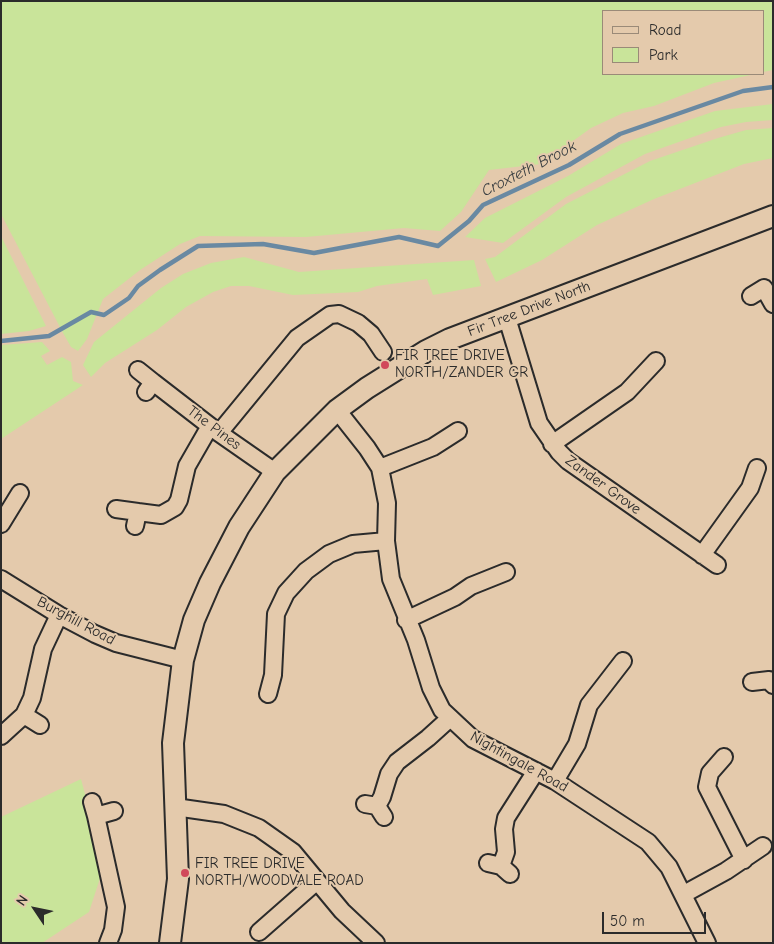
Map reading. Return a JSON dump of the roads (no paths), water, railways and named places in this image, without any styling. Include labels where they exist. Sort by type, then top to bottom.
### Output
[{"type":"street","name":"Fir Tree Drive North","points":[[170,943],[178,880],[174,743],[183,660],[194,620],[210,583],[238,527],[275,472],[337,410],[367,388],[426,351],[450,339],[773,216]]},
{"type":"street","points":[[763,289],[773,304]]},
{"type":"street","points":[[116,509],[136,519],[161,515],[175,507],[179,500],[187,466],[214,429],[297,338],[330,315],[339,314],[358,323],[371,334],[383,352]]},
{"type":"street","name":"Zander Grove","points":[[507,318],[540,423],[552,444],[568,461],[717,565]]},
{"type":"street","points":[[552,444],[628,392],[657,358]]},
{"type":"street","name":"The Pines","points":[[138,370],[150,387],[275,472]]},
{"type":"street","name":"Nightingale Road","points":[[337,410],[368,448],[380,468],[387,503],[386,541],[391,580],[406,620],[416,640],[436,700],[449,718],[473,739],[555,781],[648,842],[669,867],[707,943]]},
{"type":"street","points":[[380,468],[433,447],[460,430]]},
{"type":"street","points":[[702,554],[750,488],[757,466]]},
{"type":"street","points":[[1,524],[19,493]]},
{"type":"street","points":[[268,696],[273,675],[276,614],[286,593],[306,571],[329,554],[353,544],[386,541]]},
{"type":"street","points":[[406,620],[455,597],[471,586],[507,572]]},
{"type":"street","name":"Burghill Road","points":[[1,579],[59,615],[116,643],[183,660]]},
{"type":"street","points":[[1,736],[24,715],[32,698],[43,649],[59,615]]},
{"type":"street","points":[[555,781],[577,744],[589,705],[625,659]]},
{"type":"street","points":[[752,682],[771,678]]},
{"type":"street","points":[[24,715],[40,725]]},
{"type":"street","points":[[375,809],[382,797],[389,774],[397,762],[428,738],[449,718]]},
{"type":"street","points":[[725,756],[710,773],[707,787],[744,860]]},
{"type":"street","points":[[500,868],[506,852],[504,829],[506,818],[536,772]]},
{"type":"street","points":[[175,807],[224,814],[260,828],[293,852],[342,911],[376,943]]},
{"type":"street","points":[[108,943],[113,930],[116,907],[94,809],[114,811]]},
{"type":"street","points":[[684,894],[744,860],[763,846]]},
{"type":"street","points":[[256,933],[316,881]]},
{"type":"waterway","name":"Croxteth Brook","points":[[1,341],[49,336],[91,312],[104,315],[129,298],[138,286],[198,246],[263,244],[314,253],[399,237],[438,246],[469,221],[483,205],[569,165],[620,134],[743,91],[773,87]]},
{"type":"place","name":"FIR TREE DRIVE NORTH/ZANDER GR","points":[[385,365]]},
{"type":"place","name":"FIR TREE DRIVE NORTH/WOODVALE ROAD","points":[[185,873]]}]
